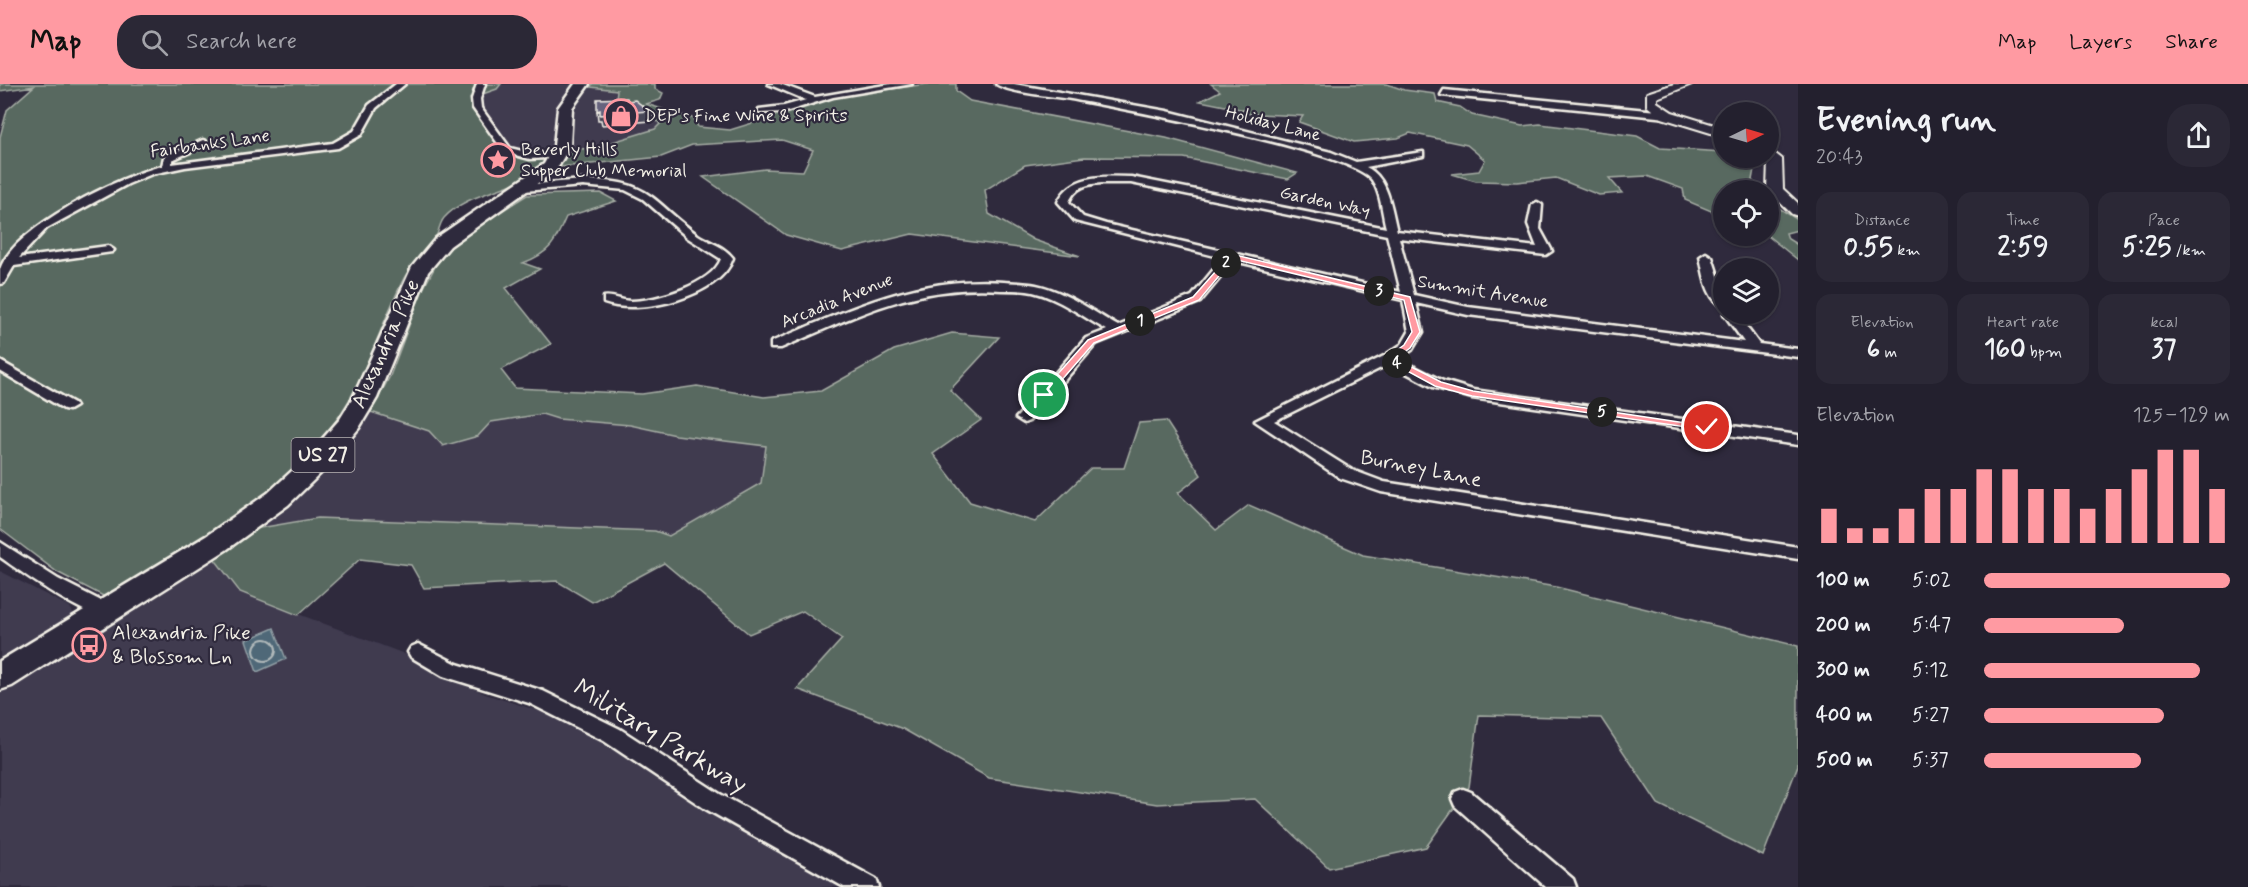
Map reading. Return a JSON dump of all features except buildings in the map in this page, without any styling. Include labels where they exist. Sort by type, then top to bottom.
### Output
[{"type":"main road","points":[[558,155],[562,146],[565,108],[582,84]]},
{"type":"main road","points":[[1686,84],[1651,96],[1653,105],[1667,114],[1713,129]]},
{"type":"main road","name":"Alexandria Pike","points":[[0,677],[216,543],[278,499],[314,465],[350,423],[365,398],[419,271],[431,255],[443,242],[524,188],[550,167],[558,155]]},
{"type":"main road","points":[[1775,168],[1775,190],[1798,211]]},
{"type":"street","name":"Fairbanks Lane","points":[[0,279],[10,263],[44,226],[124,183],[167,167],[335,146],[358,134],[372,107],[401,84]]},
{"type":"street","points":[[482,84],[476,99],[477,108],[507,150],[530,156],[558,155]]},
{"type":"street","points":[[772,84],[814,100]]},
{"type":"street","points":[[762,111],[785,109],[814,100],[908,84]]},
{"type":"street","name":"Holiday Lane","points":[[1000,84],[1167,114],[1328,154],[1358,165],[1378,181],[1408,298]]},
{"type":"street","points":[[1444,93],[1667,114]]},
{"type":"street","points":[[167,167],[167,159],[203,143]]},
{"type":"street","points":[[1358,165],[1420,153]]},
{"type":"street","name":"Garden Way","points":[[1067,208],[1063,202],[1065,196],[1078,185],[1099,180],[1128,180],[1391,233],[1546,251],[1533,230],[1532,221],[1537,205]]},
{"type":"street","points":[[524,188],[603,185],[630,188],[654,202],[692,236],[723,253],[727,258],[723,272],[714,278],[659,301],[631,305],[608,300]]},
{"type":"street","name":"Summit Avenue","points":[[1067,208],[1079,219],[1103,227],[1468,311],[1798,352]]},
{"type":"street","points":[[10,263],[108,250]]},
{"type":"street","points":[[1024,418],[1083,348],[1116,330],[1196,298],[1231,256]]},
{"type":"street","points":[[1706,257],[1713,284]]},
{"type":"street","name":"Arcadia Avenue","points":[[776,345],[886,298],[912,291],[960,285],[1009,285],[1034,288],[1059,297],[1116,330]]},
{"type":"street","name":"Burney Lane","points":[[1408,298],[1416,332],[1407,347],[1389,359],[1263,421],[1346,474],[1381,487],[1798,553]]},
{"type":"street","points":[[1738,324],[1754,347]]},
{"type":"street","points":[[1389,359],[1438,384],[1472,394],[1798,440]]},
{"type":"street","points":[[0,365],[69,406]]},
{"type":"street","points":[[0,548],[51,584],[106,612]]},
{"type":"street","name":"Military Parkway","points":[[418,652],[450,670],[536,697],[569,712],[612,735],[703,795],[786,844],[867,887]]},
{"type":"street","points":[[1463,799],[1564,887]]},
{"type":"shaded area","points":[[501,84],[573,84],[555,114],[551,152],[513,151],[498,131],[482,109],[481,95],[497,89]]},
{"type":"shaded area","points":[[590,87],[617,90],[656,117],[660,124],[655,129],[593,148],[570,150],[575,106],[583,92]]},
{"type":"shaded area","points":[[371,412],[429,431],[478,436],[491,422],[542,414],[558,419],[630,425],[676,435],[767,446],[761,483],[669,536],[654,531],[318,518],[254,529],[303,491],[338,455]]},
{"type":"shaded area","points":[[213,557],[240,592],[410,656],[485,694],[571,721],[622,752],[699,807],[845,887],[0,887],[0,693]]},
{"type":"shaded area","points":[[0,571],[70,607],[74,615],[71,621],[0,666]]},
{"type":"green space","points":[[0,84],[501,84],[497,89],[474,97],[473,110],[506,156],[545,160],[523,179],[468,201],[455,208],[444,218],[432,244],[404,278],[348,402],[326,434],[300,464],[271,490],[207,537],[105,597],[57,572],[0,529],[0,137],[7,110],[34,86],[0,91]]},
{"type":"green space","points":[[593,84],[655,84],[655,89],[663,93],[660,100],[646,104],[695,119],[698,127],[730,130],[836,97],[927,84],[956,84],[956,91],[970,101],[1166,138],[1297,173],[1288,179],[1184,158],[1084,157],[1025,165],[985,190],[989,214],[1034,240],[1080,256],[912,234],[842,251],[786,235],[703,177],[765,169],[803,171],[813,150],[782,140],[692,145],[661,157],[560,167],[570,150],[593,148],[655,129],[660,124],[647,110],[616,99],[617,90],[590,87]]},
{"type":"green space","points":[[1211,84],[1387,84],[1404,90],[1435,94],[1437,102],[1460,107],[1472,115],[1522,126],[1540,124],[1637,136],[1660,148],[1713,151],[1713,168],[1754,168],[1752,180],[1713,180],[1713,212],[1685,200],[1683,189],[1647,176],[1609,178],[1622,193],[1599,195],[1556,178],[1517,182],[1476,181],[1452,174],[1479,171],[1485,160],[1467,145],[1410,133],[1398,138],[1354,142],[1299,122],[1303,116],[1237,113],[1245,110],[1200,101],[1220,91]]},
{"type":"green space","points":[[601,193],[616,201],[566,217],[546,251],[523,263],[540,269],[506,288],[551,344],[501,370],[515,388],[642,394],[697,386],[764,397],[821,391],[894,350],[952,333],[999,337],[950,390],[981,420],[933,454],[970,502],[1035,522],[1091,468],[1124,468],[1139,423],[1166,421],[1201,475],[1178,493],[1216,530],[1249,505],[1363,555],[1556,587],[1798,646],[1798,765],[1763,856],[1658,804],[1601,718],[1479,715],[1469,787],[1426,847],[1329,868],[1255,799],[1157,804],[989,778],[903,729],[797,689],[842,639],[803,611],[749,634],[664,563],[592,602],[557,581],[424,588],[411,565],[360,559],[298,615],[240,592],[213,557],[254,529],[318,518],[655,531],[669,536],[761,483],[766,446],[676,435],[630,425],[558,419],[542,414],[491,422],[478,436],[443,446],[429,431],[371,412],[390,376],[422,291],[436,265],[449,249],[470,231],[527,195]]},
{"type":"green space","points":[[1779,208],[1798,220],[1798,230],[1786,233],[1788,239],[1798,245],[1798,260],[1779,245]]},
{"type":"water","points":[[274,628],[286,659],[257,672],[246,640]]},
{"type":"place","name":"DEP's Fine Wine & Spirits","points":[[621,116]]},
{"type":"place","name":"Beverly Hills Supper Club Memorial","points":[[498,160]]},
{"type":"place","name":"Alexandria Pike & Blossom Ln","points":[[89,645]]},
{"type":"route","points":[[1044,395],[1091,341],[1196,298],[1231,256],[1408,298],[1416,332],[1407,347],[1389,359],[1438,384],[1472,394],[1707,427]]}]
